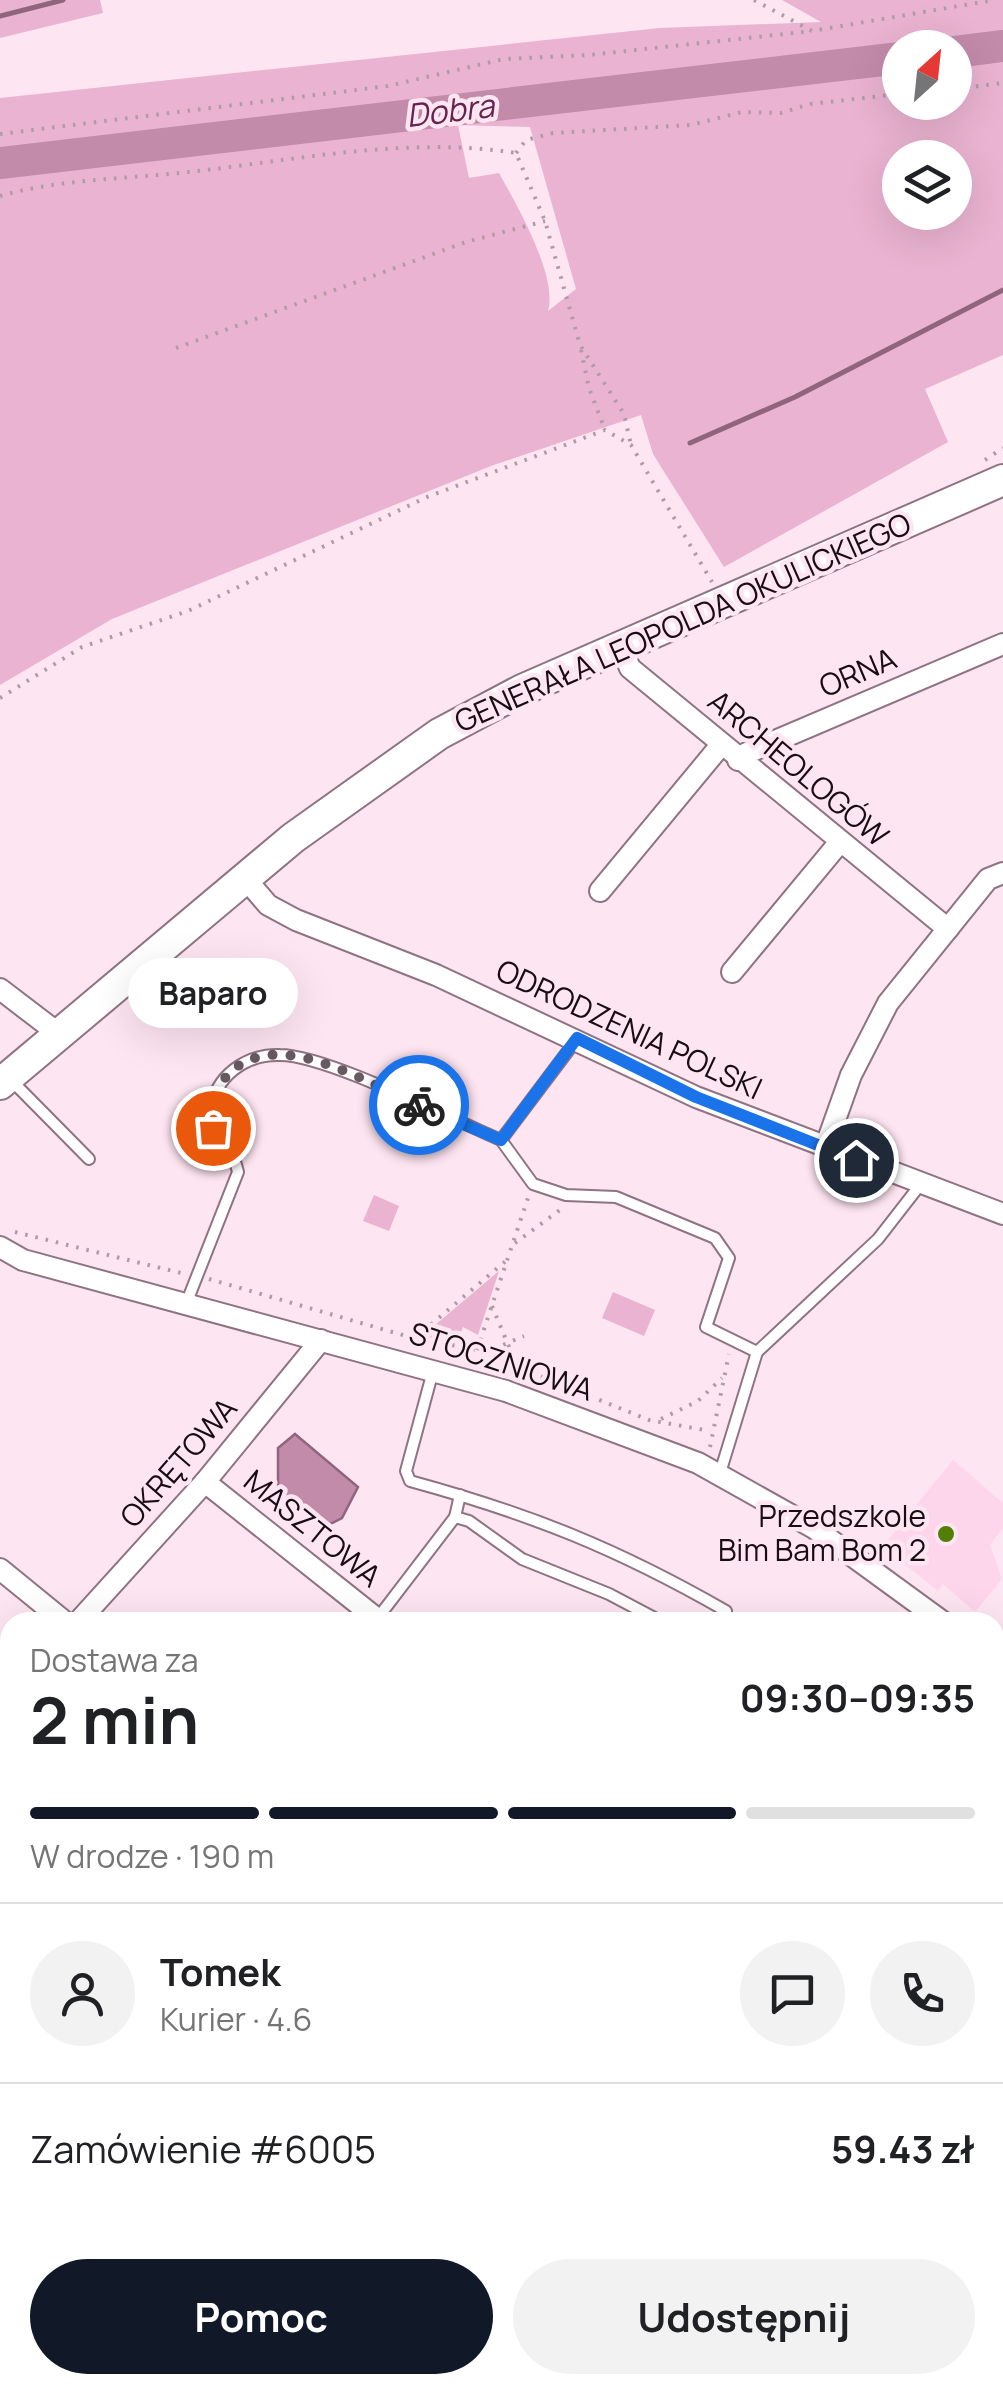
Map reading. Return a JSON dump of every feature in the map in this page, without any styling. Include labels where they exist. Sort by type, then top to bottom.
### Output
[{"type":"street","name":"GENERAŁA LEOPOLDA OKULICKIEGO","points":[[4,1080],[244,877],[439,734],[621,647],[1003,480]]},
{"type":"street","name":"ORNA","points":[[738,760],[1003,644]]},
{"type":"street","name":"ARCHEOLOGÓW","points":[[621,647],[630,668],[948,930]]},
{"type":"street","points":[[600,891],[721,745]]},
{"type":"street","points":[[732,972],[839,843]]},
{"type":"street","points":[[824,1148],[878,1020],[988,880],[1003,873]]},
{"type":"street","name":"ODRODZENIA POLSKI","points":[[244,877],[268,905],[296,920],[436,975],[696,1097],[1003,1214]]},
{"type":"street","points":[[0,989],[59,1034]]},
{"type":"street","name":"STOCZNIOWA","points":[[1,1242],[23,1260],[433,1370],[722,1468],[814,1528],[929,1612]]},
{"type":"street","name":"OKRĘTOWA","points":[[87,1612],[205,1482],[321,1340]]},
{"type":"street","name":"MASZTOWA","points":[[205,1482],[368,1612]]},
{"type":"street","points":[[0,1570],[52,1612]]},
{"type":"lane","points":[[501,1140],[577,1038]]},
{"type":"lane","points":[[186,1304],[238,1172],[233,1154],[213,1128],[214,1097],[225,1078],[248,1061],[280,1054],[312,1061],[501,1140],[533,1184],[566,1195],[616,1197],[716,1238],[730,1258],[706,1326],[757,1352]]},
{"type":"lane","points":[[4,1080],[89,1159]]},
{"type":"lane","points":[[722,1468],[757,1352],[878,1239],[920,1185]]},
{"type":"lane","points":[[433,1370],[406,1471],[410,1481],[460,1495],[635,1559],[725,1612]]},
{"type":"lane","points":[[386,1612],[455,1517],[460,1495]]},
{"type":"lane","points":[[455,1517],[469,1521],[522,1560],[609,1594],[643,1612]]},
{"type":"path","points":[[754,0],[812,31]]},
{"type":"path","points":[[0,134],[388,86],[504,58],[590,55],[812,31],[994,0]]},
{"type":"path","points":[[972,87],[1003,83]]},
{"type":"path","points":[[516,153],[526,140],[553,133],[691,125],[742,112],[780,113],[810,104],[882,96]]},
{"type":"path","points":[[0,196],[43,183],[89,184],[436,148],[475,146],[516,153]]},
{"type":"path","points":[[516,153],[545,221],[588,388],[605,430],[632,445]]},
{"type":"path","points":[[176,348],[466,242],[545,221]]},
{"type":"path","points":[[580,345],[624,414],[632,445],[724,603]]},
{"type":"path","points":[[0,698],[82,647],[188,610],[426,497],[605,430]]},
{"type":"path","points":[[477,1350],[533,1184]]},
{"type":"path","points":[[512,1246],[566,1205]]},
{"type":"path","points":[[1,1242],[195,1277],[415,1338],[477,1350],[656,1421],[710,1431]]},
{"type":"path","points":[[415,1338],[507,1260]]},
{"type":"path","points":[[492,1306],[517,1366]]},
{"type":"path","points":[[484,1353],[524,1336]]},
{"type":"path","points":[[722,1468],[713,1458],[710,1431],[734,1338]]},
{"type":"path","points":[[656,1421],[698,1401],[724,1375]]},
{"type":"shaded area","points":[[0,0],[100,0],[103,13],[0,38]]},
{"type":"shaded area","points":[[782,0],[1003,0],[1003,355],[925,389],[948,442],[724,567],[653,454],[641,415],[491,466],[112,619],[0,685],[0,98],[660,28],[821,22]],"holes":[[[458,125],[530,127],[576,289],[548,311],[547,279],[525,222],[499,173],[469,178]]]},
{"type":"shaded area","points":[[374,1195],[399,1206],[389,1231],[363,1221]]},
{"type":"shaded area","points":[[499,1271],[478,1335],[463,1327],[457,1342],[422,1336]]},
{"type":"shaded area","points":[[613,1292],[655,1310],[644,1336],[602,1318]]},
{"type":"shaded area","points":[[295,1434],[358,1487],[342,1518],[330,1524],[293,1508],[278,1494],[278,1448]]},
{"type":"shaded area","name":"Przedszkole Bim Bam Bom 2","points":[[953,1460],[1003,1503],[1003,1528],[990,1545],[1002,1579],[975,1612],[943,1584],[938,1591],[900,1560],[904,1554],[888,1540]]},
{"type":"waterway","points":[[0,16],[63,0]]},
{"type":"waterway","name":"Dobra","points":[[972,50],[1003,46]]},
{"type":"waterway","name":"Dobra","points":[[0,163],[882,60]]},
{"type":"waterway","points":[[690,443],[795,397],[1003,290]]},
{"type":"way so far","points":[[213,1128],[211,1108],[217,1088],[239,1065],[269,1055],[312,1061],[419,1105]]},
{"type":"place","name":"Baparo","points":[[213,1128]]},
{"type":"place","name":"Przedszkole Bim Bam Bom 2","points":[[946,1534]]},
{"type":"route","points":[[419,1105],[501,1140],[577,1038],[696,1097],[856,1160]]}]
